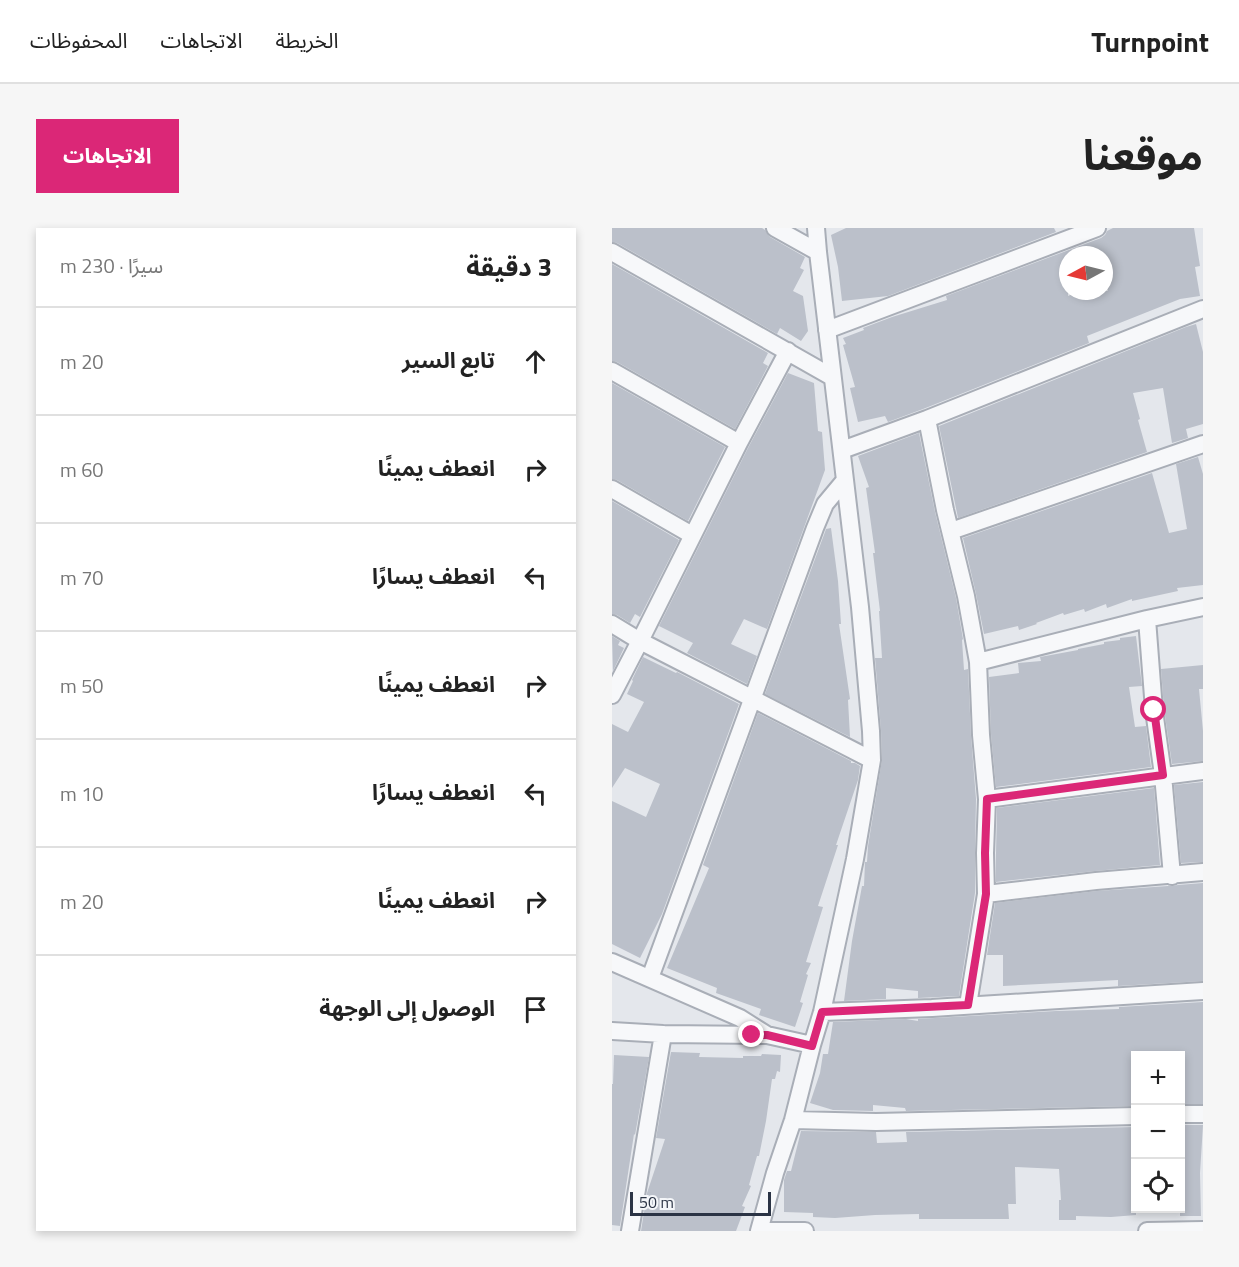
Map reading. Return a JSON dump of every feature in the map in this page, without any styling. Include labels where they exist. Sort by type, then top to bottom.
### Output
[{"type":"street","points":[[776,228],[818,252]]},
{"type":"street","points":[[827,330],[1098,228]]},
{"type":"street","points":[[806,1231],[759,1231],[822,1012],[855,859],[872,760],[860,607],[818,252],[820,230]]},
{"type":"street","points":[[612,252],[832,377]]},
{"type":"street","points":[[842,450],[927,419],[1203,309]]},
{"type":"street","points":[[612,695],[788,351]]},
{"type":"street","points":[[612,371],[739,443]]},
{"type":"street","points":[[927,419],[966,596],[978,662],[987,799],[986,894],[968,1005]]},
{"type":"street","points":[[951,531],[1203,444]]},
{"type":"street","points":[[650,978],[814,528],[825,504],[845,480]]},
{"type":"street","points":[[612,489],[692,535]]},
{"type":"street","points":[[978,662],[1203,607]]},
{"type":"street","points":[[1147,619],[1154,710],[1163,775],[1172,876]]},
{"type":"street","points":[[612,624],[640,641],[872,760]]},
{"type":"street","points":[[987,799],[1203,771]]},
{"type":"street","points":[[986,894],[1096,881],[1203,872]]},
{"type":"street","points":[[612,962],[740,1018],[767,1035]]},
{"type":"street","points":[[822,1012],[1203,991]]},
{"type":"street","points":[[612,1031],[767,1035],[812,1046]]},
{"type":"street","points":[[630,1231],[663,1034]]},
{"type":"street","points":[[1185,1114],[1203,1114]]},
{"type":"street","points":[[792,1120],[888,1121],[1131,1116]]},
{"type":"street","points":[[1147,1231],[1203,1230]]},
{"type":"building","points":[[612,228],[762,228],[770,237],[805,257],[800,268],[804,270],[793,291],[803,296],[808,331],[801,341],[780,328],[777,334],[612,242]]},
{"type":"building","points":[[846,228],[1054,228],[1056,232],[888,296],[842,301],[831,235]]},
{"type":"building","points":[[1113,228],[1194,228],[1200,266],[1195,267],[1200,296],[1180,299],[1087,336],[1089,343],[888,422],[885,416],[858,422],[850,388],[855,387],[843,338],[892,317],[947,300],[946,296],[1059,254],[1059,300],[1113,300],[1113,246],[1080,246],[1105,235]]},
{"type":"building","points":[[612,264],[768,353],[763,363],[768,366],[735,429],[612,361]]},
{"type":"building","points":[[1196,324],[1203,352],[1203,424],[1186,429],[1188,438],[1172,443],[1163,388],[1133,393],[1147,452],[958,518],[939,426]]},
{"type":"building","points":[[788,373],[814,383],[818,431],[822,432],[825,470],[767,629],[744,619],[731,644],[757,656],[747,684],[687,653],[693,643],[659,626]]},
{"type":"building","points":[[612,383],[725,447],[688,521],[612,479]]},
{"type":"building","points":[[919,433],[956,598],[963,639],[964,670],[968,669],[976,799],[975,893],[959,996],[918,998],[918,991],[886,988],[886,999],[844,1001],[852,941],[862,886],[864,886],[865,862],[867,862],[882,760],[875,658],[882,658],[880,611],[866,488],[869,487],[858,456]]},
{"type":"building","points":[[1198,457],[1203,474],[1203,585],[1177,588],[1178,591],[1132,601],[1132,599],[1107,608],[1106,604],[1085,612],[1084,609],[1064,615],[1063,613],[1019,630],[1018,626],[984,634],[963,538],[1152,473],[1169,533],[1187,529],[1176,464]]},
{"type":"building","points":[[612,501],[679,540],[640,617],[635,614],[630,623],[612,614]]},
{"type":"building","points":[[831,528],[838,581],[841,624],[839,624],[850,699],[848,700],[850,737],[765,694],[826,529]]},
{"type":"building","points":[[612,636],[620,641],[618,645],[624,648],[613,671]]},
{"type":"building","points":[[1136,636],[1142,686],[1129,687],[1135,727],[1146,726],[1151,767],[996,787],[989,677],[1019,673],[1018,663],[1041,661],[1040,657]]},
{"type":"building","points":[[643,657],[739,704],[662,914],[640,958],[612,944],[612,801],[646,817],[660,784],[625,768],[612,788],[612,724],[628,732],[644,702],[627,694]]},
{"type":"building","points":[[1203,665],[1203,689],[1199,689],[1203,761],[1172,764],[1161,669]]},
{"type":"building","points":[[758,713],[860,766],[858,780],[818,906],[823,907],[806,962],[811,963],[806,974],[808,975],[800,1002],[803,1003],[795,1027],[759,1015],[761,1009],[716,993],[717,988],[667,968],[709,868],[703,865]]},
{"type":"building","points":[[1203,782],[1203,862],[1181,863],[1174,785]]},
{"type":"building","points":[[1154,788],[1160,865],[996,882],[997,808]]},
{"type":"building","points":[[1203,883],[1203,981],[1118,986],[1118,980],[1003,986],[1003,955],[987,955],[995,903],[1097,891]]},
{"type":"building","points":[[1203,1002],[1203,1104],[1185,1104],[1185,1051],[1131,1051],[1131,1106],[906,1111],[905,1108],[873,1105],[873,1111],[833,1110],[810,1103],[820,1073],[823,1054],[828,1054],[833,1022],[906,1019],[918,1021],[918,1019],[1119,1009],[1119,1007]]},
{"type":"building","points":[[671,1052],[700,1053],[699,1057],[743,1058],[743,1056],[761,1056],[762,1054],[781,1055],[780,1072],[777,1071],[775,1079],[772,1079],[759,1156],[757,1156],[749,1185],[751,1186],[742,1206],[745,1207],[736,1231],[641,1231],[647,1193],[665,1139],[656,1138]]},
{"type":"building","points":[[614,1055],[649,1057],[620,1226],[612,1225]]},
{"type":"building","points":[[1185,1125],[1203,1125],[1200,1173],[1201,1216],[1180,1216],[1180,1213],[1185,1213]]},
{"type":"building","points":[[1131,1127],[1131,1213],[1136,1213],[1136,1215],[1076,1216],[1076,1220],[1059,1220],[1059,1200],[1061,1200],[1059,1169],[1015,1167],[1016,1204],[1008,1204],[1009,1219],[919,1219],[919,1214],[835,1218],[813,1217],[813,1213],[784,1212],[784,1180],[787,1171],[791,1171],[801,1131],[876,1132],[877,1143],[907,1142],[906,1132]]},
{"type":"route","points":[[752,1035],[767,1035],[812,1046],[822,1012],[968,1005],[986,894],[987,799],[1163,775],[1154,710]]}]
